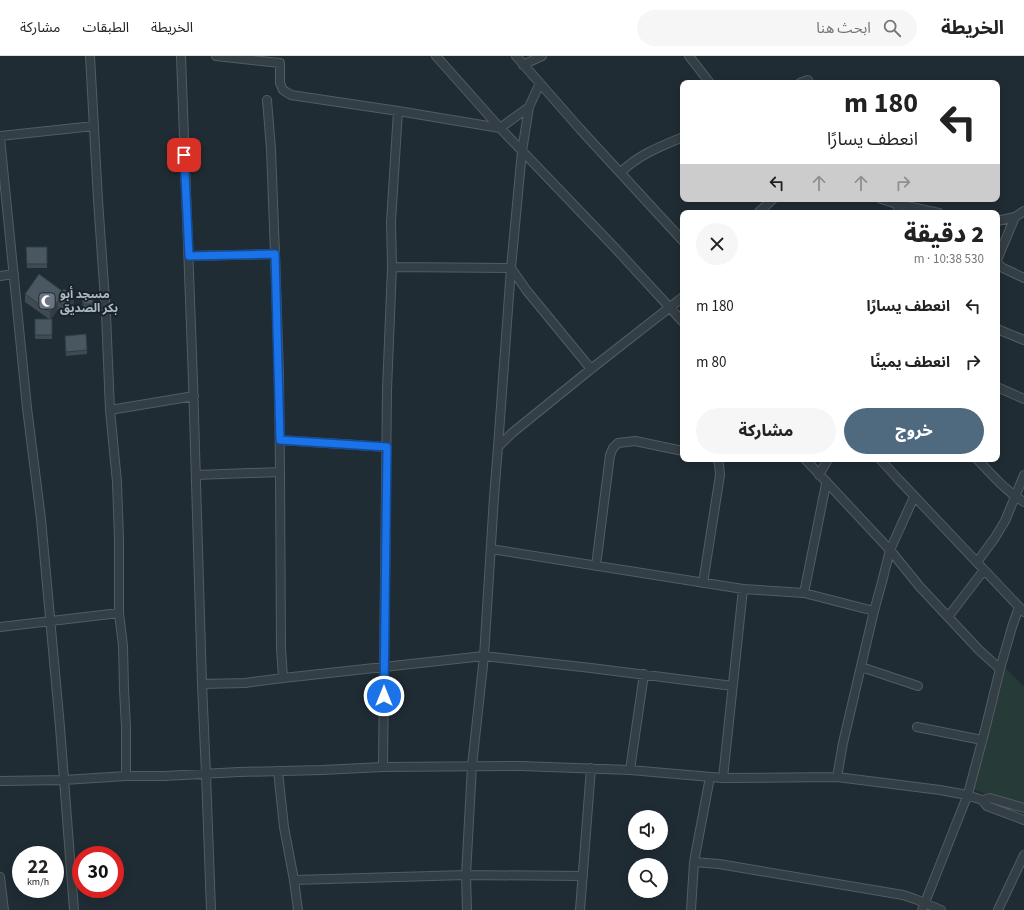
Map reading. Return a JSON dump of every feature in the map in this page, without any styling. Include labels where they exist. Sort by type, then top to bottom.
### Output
[{"type":"street","points":[[90,56],[106,314],[110,410],[117,489],[119,613],[123,646],[126,776]]},
{"type":"street","points":[[181,56],[211,910]]},
{"type":"street","points":[[216,56],[280,60],[280,83],[283,90],[291,95],[500,128],[529,107]]},
{"type":"street","points":[[436,56],[500,128],[680,319]]},
{"type":"street","points":[[516,56],[580,129],[680,238]]},
{"type":"street","points":[[523,65],[542,56]]},
{"type":"street","points":[[689,56],[708,80]]},
{"type":"street","points":[[467,910],[466,875],[472,766],[484,656],[511,268],[522,150],[529,107],[540,83]]},
{"type":"street","points":[[267,100],[271,149],[275,254],[280,440],[280,648],[283,678]]},
{"type":"street","points":[[383,767],[388,382],[392,267],[391,222],[398,111]]},
{"type":"street","points":[[74,910],[41,519],[0,137],[94,126]]},
{"type":"street","points":[[621,172],[638,158],[660,146],[680,139]]},
{"type":"street","points":[[761,210],[770,202]]},
{"type":"street","points":[[891,202],[925,210]]},
{"type":"street","points":[[897,204],[898,210]]},
{"type":"street","points":[[1000,220],[1021,215]]},
{"type":"street","points":[[1000,255],[1021,215]]},
{"type":"street","points":[[189,256],[275,254]]},
{"type":"street","points":[[392,267],[511,268]]},
{"type":"street","points":[[1000,267],[1024,278]]},
{"type":"street","points":[[511,268],[527,291],[591,369]]},
{"type":"street","points":[[0,276],[14,274]]},
{"type":"street","points":[[498,447],[509,436],[591,369],[680,300]]},
{"type":"street","points":[[1000,330],[1024,340]]},
{"type":"street","points":[[1000,389],[1024,399]]},
{"type":"street","points":[[110,410],[194,396]]},
{"type":"street","points":[[280,440],[387,447]]},
{"type":"street","points":[[596,566],[610,455],[613,448],[618,443],[635,441],[680,450]]},
{"type":"street","points":[[703,583],[720,475],[718,462]]},
{"type":"street","points":[[808,462],[826,484],[890,550],[920,587],[979,650],[1000,669]]},
{"type":"street","points":[[819,475],[826,462]]},
{"type":"street","points":[[883,462],[1022,610],[1012,627],[967,795],[924,906]]},
{"type":"street","points":[[980,462],[1015,496],[1024,502]]},
{"type":"street","points":[[196,475],[280,472]]},
{"type":"street","points":[[977,562],[994,540],[1005,521],[1024,475]]},
{"type":"street","points":[[804,593],[826,484]]},
{"type":"street","points":[[837,777],[843,743],[890,550],[914,496]]},
{"type":"street","points":[[491,549],[743,589],[804,593],[874,611]]},
{"type":"street","points":[[948,617],[984,570]]},
{"type":"street","points":[[723,778],[743,589]]},
{"type":"street","points":[[0,627],[119,613]]},
{"type":"street","points":[[202,684],[245,683],[484,656],[644,674],[732,686]]},
{"type":"street","points":[[861,667],[918,686]]},
{"type":"street","points":[[630,770],[644,674]]},
{"type":"street","points":[[916,727],[982,740]]},
{"type":"street","points":[[0,781],[64,780],[126,776],[164,776],[383,767],[472,766],[592,768],[723,778],[837,777],[940,790],[967,795],[982,800],[987,806],[1024,820]]},
{"type":"street","points":[[580,910],[592,768]]},
{"type":"street","points":[[278,771],[284,827],[298,910]]},
{"type":"street","points":[[691,910],[694,862],[710,777]]},
{"type":"street","points":[[982,800],[990,798],[1024,808]]},
{"type":"street","points":[[998,910],[1024,855]]},
{"type":"street","points":[[694,862],[719,864],[903,895],[924,906],[941,910]]},
{"type":"street","points":[[294,880],[466,875],[583,876]]},
{"type":"street","points":[[0,877],[4,910]]},
{"type":"green space","points":[[1004,666],[1024,687],[1024,807],[972,789]]},
{"type":"building","points":[[26,247],[47,247],[47,264],[27,264]]},
{"type":"building","points":[[39,274],[62,291],[64,289],[74,296],[66,307],[58,301],[50,312],[25,294]]},
{"type":"building","points":[[82,293],[93,293],[93,304],[83,304]]},
{"type":"building","points":[[35,319],[52,319],[52,335],[35,335]]},
{"type":"building","points":[[86,334],[87,350],[66,352],[65,336]]},
{"type":"place","name":"مسجد أبو بكر الصديق","points":[[47,301]]},
{"type":"route","points":[[184,155],[189,256],[275,254],[280,440],[387,447],[384,696]]}]
